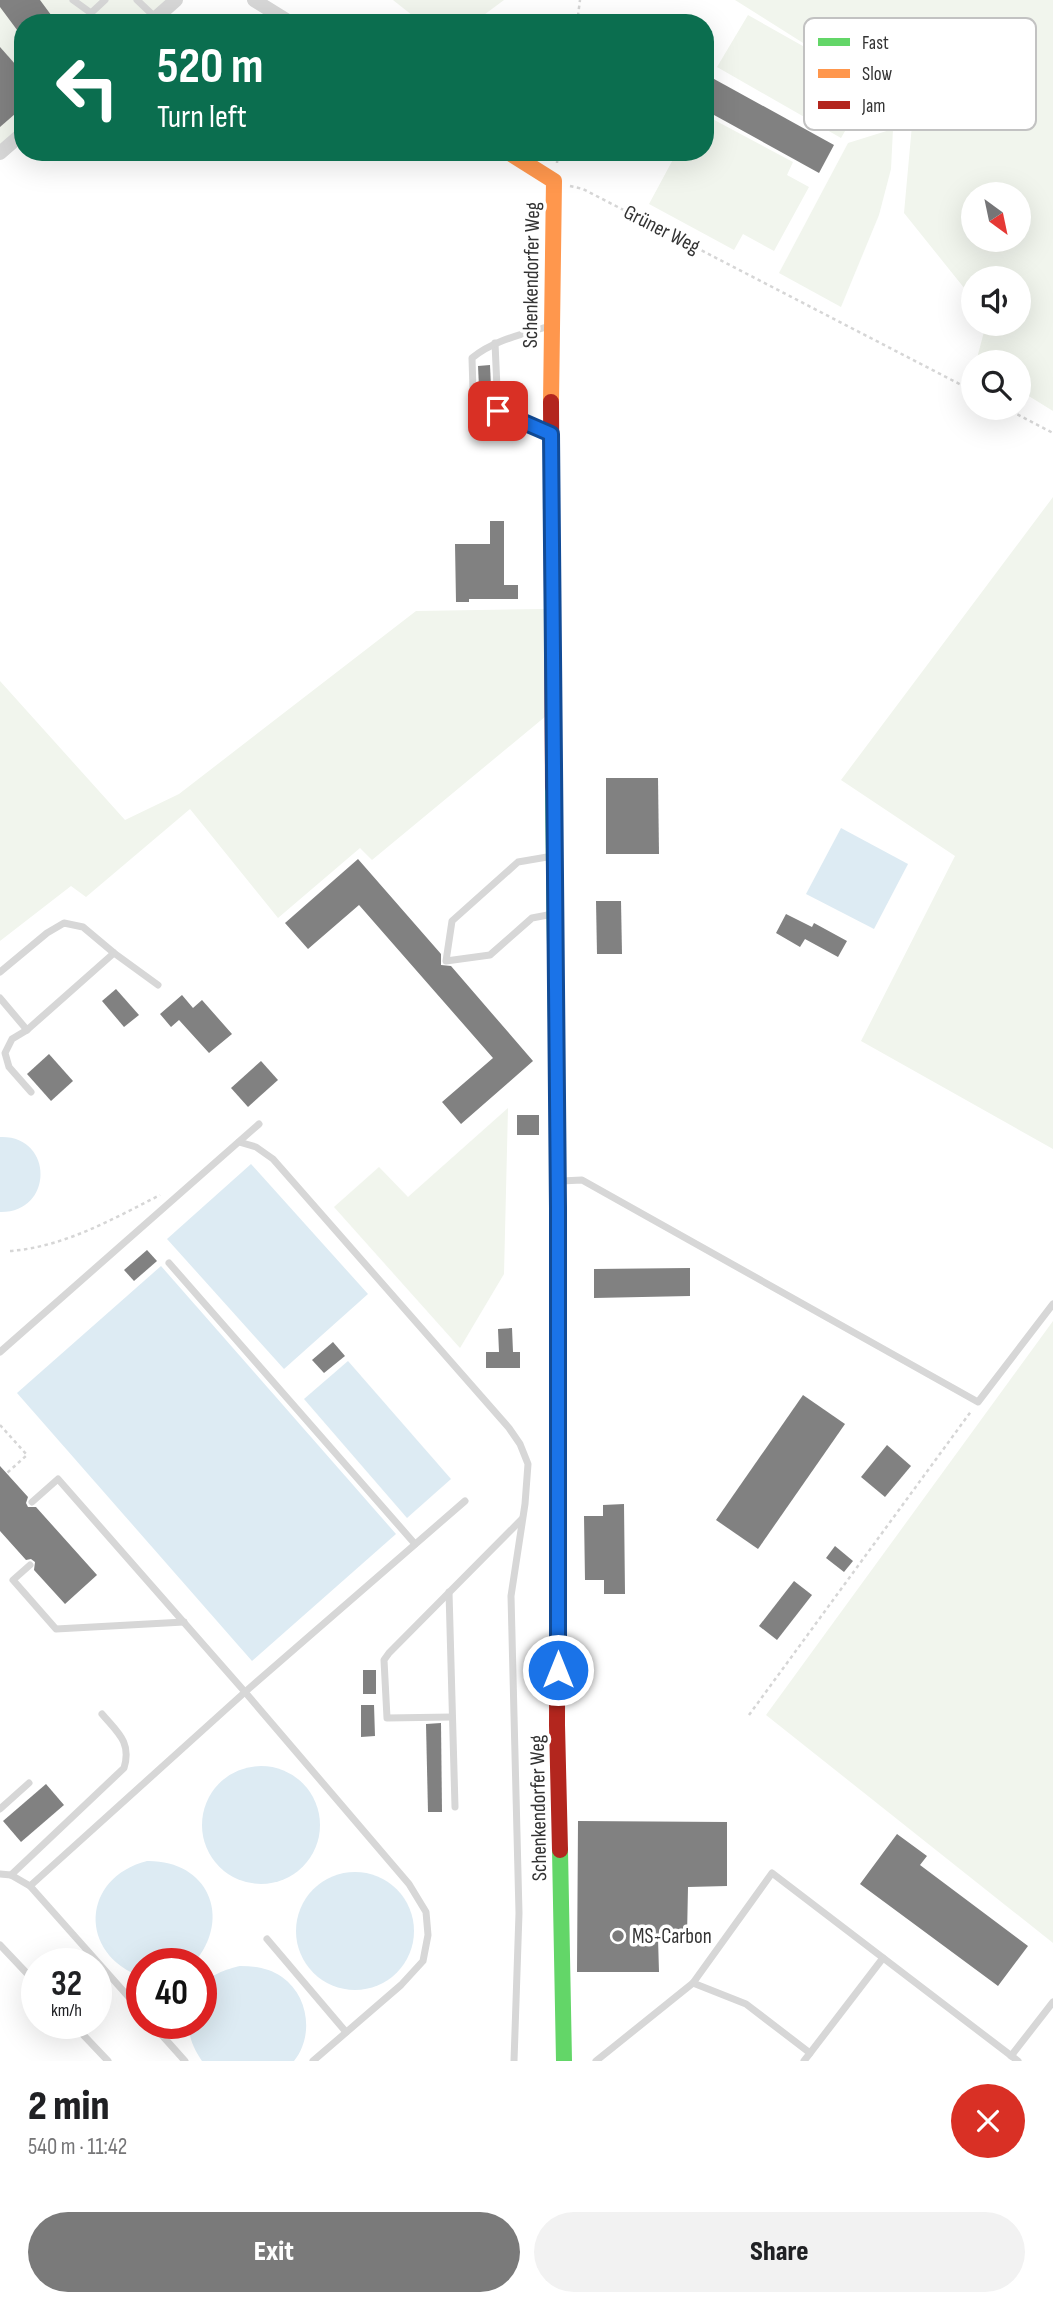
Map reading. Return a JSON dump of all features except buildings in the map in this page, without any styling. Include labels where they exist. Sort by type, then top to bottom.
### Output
[{"type":"street","points":[[160,14],[176,0]]},
{"type":"street","points":[[254,0],[277,14]]},
{"type":"street","points":[[0,153],[14,141]]},
{"type":"street","name":"Schenkendorfer Weg","points":[[522,161],[554,181],[551,434],[558,1181],[557,1725],[564,2061]]},
{"type":"lane","points":[[73,0],[91,12],[105,0]]},
{"type":"lane","points":[[137,0],[148,14]]},
{"type":"lane","points":[[551,325],[495,343],[472,358],[473,391],[480,402],[551,434]]},
{"type":"lane","points":[[495,343],[498,411]]},
{"type":"lane","points":[[554,856],[519,862],[452,922],[446,961],[490,955],[532,918],[554,914]]},
{"type":"lane","points":[[0,972],[47,933],[64,923],[83,927],[159,985]]},
{"type":"lane","points":[[31,1091],[9,1067],[5,1053],[12,1039],[27,1030],[114,953]]},
{"type":"lane","points":[[0,998],[27,1030]]},
{"type":"lane","points":[[0,1352],[259,1124]]},
{"type":"lane","points":[[239,1142],[256,1147],[273,1159],[509,1428],[520,1444],[528,1464],[511,1596],[519,1913],[514,2061]]},
{"type":"lane","points":[[558,1181],[582,1180],[978,1402],[1053,1304]]},
{"type":"lane","points":[[169,1263],[415,1544]]},
{"type":"lane","points":[[32,1502],[58,1479],[409,1884],[426,1912],[428,1935],[423,1961],[401,1985],[313,2061]]},
{"type":"lane","points":[[30,1886],[245,1692],[465,1501]]},
{"type":"lane","points":[[452,1717],[387,1718],[384,1660],[523,1518]]},
{"type":"lane","points":[[30,1565],[13,1580],[57,1629],[184,1622]]},
{"type":"lane","points":[[449,1592],[454,1807]]},
{"type":"lane","points":[[11,1875],[124,1768],[128,1754],[124,1741],[102,1714]]},
{"type":"lane","points":[[0,1809],[29,1783]]},
{"type":"lane","points":[[596,2061],[692,1983],[772,1873],[1015,2058],[1053,2003]]},
{"type":"lane","points":[[0,1874],[11,1875],[30,1886],[126,1994]]},
{"type":"lane","points":[[267,1939],[346,2032]]},
{"type":"lane","points":[[0,1945],[21,1967]]},
{"type":"lane","points":[[804,2061],[883,1958]]},
{"type":"lane","points":[[692,1983],[747,2004],[810,2053]]},
{"type":"lane","points":[[87,2039],[108,2061]]},
{"type":"lane","points":[[166,2039],[185,2061]]},
{"type":"path","name":"Grüner Weg","points":[[554,181],[583,190],[961,385]]},
{"type":"path","points":[[1028,420],[1053,433]]},
{"type":"path","points":[[10,1251],[32,1250],[100,1226],[170,1189]]},
{"type":"path","points":[[749,1715],[978,1402]]},
{"type":"path","points":[[0,1425],[27,1455],[7,1473]]},
{"type":"shaded area","points":[[0,0],[175,0],[159,14],[14,14],[14,136],[0,148]]},
{"type":"shaded area","points":[[393,0],[504,0],[485,14],[411,14]]},
{"type":"shaded area","points":[[735,0],[1053,0],[1053,411],[1031,397],[1031,350],[979,350],[983,336],[1031,336],[1031,266],[961,266],[961,284],[904,213],[912,130],[1036,130],[1036,18],[804,18],[804,44]]},
{"type":"shaded area","points":[[748,15],[804,47],[804,117],[717,67]]},
{"type":"shaded area","points":[[714,120],[793,162],[787,175],[809,187],[774,251],[743,234],[734,250],[649,204],[672,161],[714,161]]},
{"type":"shaded area","points":[[827,130],[846,130],[841,138]]},
{"type":"shaded area","points":[[893,130],[891,169],[879,215],[841,307],[779,273],[848,143]]},
{"type":"shaded area","points":[[1053,497],[1053,1149],[861,1041],[955,856],[841,780]]},
{"type":"shaded area","points":[[544,609],[546,716],[372,860],[360,848],[278,918],[190,809],[86,897],[71,886],[0,941],[0,681],[125,820],[179,794],[416,611]]},
{"type":"shaded area","points":[[841,828],[908,864],[874,929],[806,894]]},
{"type":"shaded area","points":[[508,1108],[504,1274],[460,1348],[334,1207],[379,1167],[408,1197]]},
{"type":"shaded area","points":[[0,1137],[18,1140],[30,1148],[38,1160],[40,1174],[38,1188],[30,1200],[18,1209],[0,1212]]},
{"type":"shaded area","points":[[251,1164],[368,1294],[284,1369],[167,1239]]},
{"type":"shaded area","points":[[161,1266],[396,1534],[252,1661],[17,1393]]},
{"type":"shaded area","points":[[1053,1321],[1053,1943],[766,1715]]},
{"type":"shaded area","points":[[348,1361],[451,1479],[407,1518],[304,1399]]},
{"type":"shaded area","points":[[261,1766],[272,1767],[294,1776],[310,1792],[319,1814],[319,1836],[310,1858],[294,1874],[272,1883],[261,1884],[250,1883],[228,1874],[212,1858],[203,1836],[202,1825],[203,1814],[212,1792],[228,1776],[250,1767]]},
{"type":"shaded area","points":[[147,1861],[168,1863],[199,1880],[208,1894],[212,1910],[212,1927],[204,1948],[126,1948],[126,1969],[112,1958],[112,1948],[104,1948],[98,1935],[96,1917],[100,1899],[109,1883],[125,1870]]},
{"type":"shaded area","points":[[355,1872],[377,1877],[397,1889],[409,1909],[414,1931],[409,1953],[397,1973],[377,1985],[355,1990],[333,1985],[313,1973],[301,1953],[296,1931],[301,1909],[313,1889],[333,1877]]},
{"type":"shaded area","points":[[240,1966],[262,1968],[277,1974],[291,1985],[303,2005],[306,2017],[304,2040],[294,2061],[202,2061],[191,2039],[217,2039],[217,1974]]},
{"type":"traffic: fast","points":[[553,787],[558,1388]]},
{"type":"traffic: fast","points":[[560,1850],[564,2061]]},
{"type":"traffic: slow","points":[[522,161],[554,181],[551,402]]},
{"type":"traffic: jam","points":[[551,402],[553,787]]},
{"type":"traffic: jam","points":[[558,1388],[557,1725],[560,1850]]},
{"type":"place","name":"MS-Carbon","points":[[618,1936]]},
{"type":"route","points":[[498,411],[551,434],[558,1208],[558,1670]]}]
